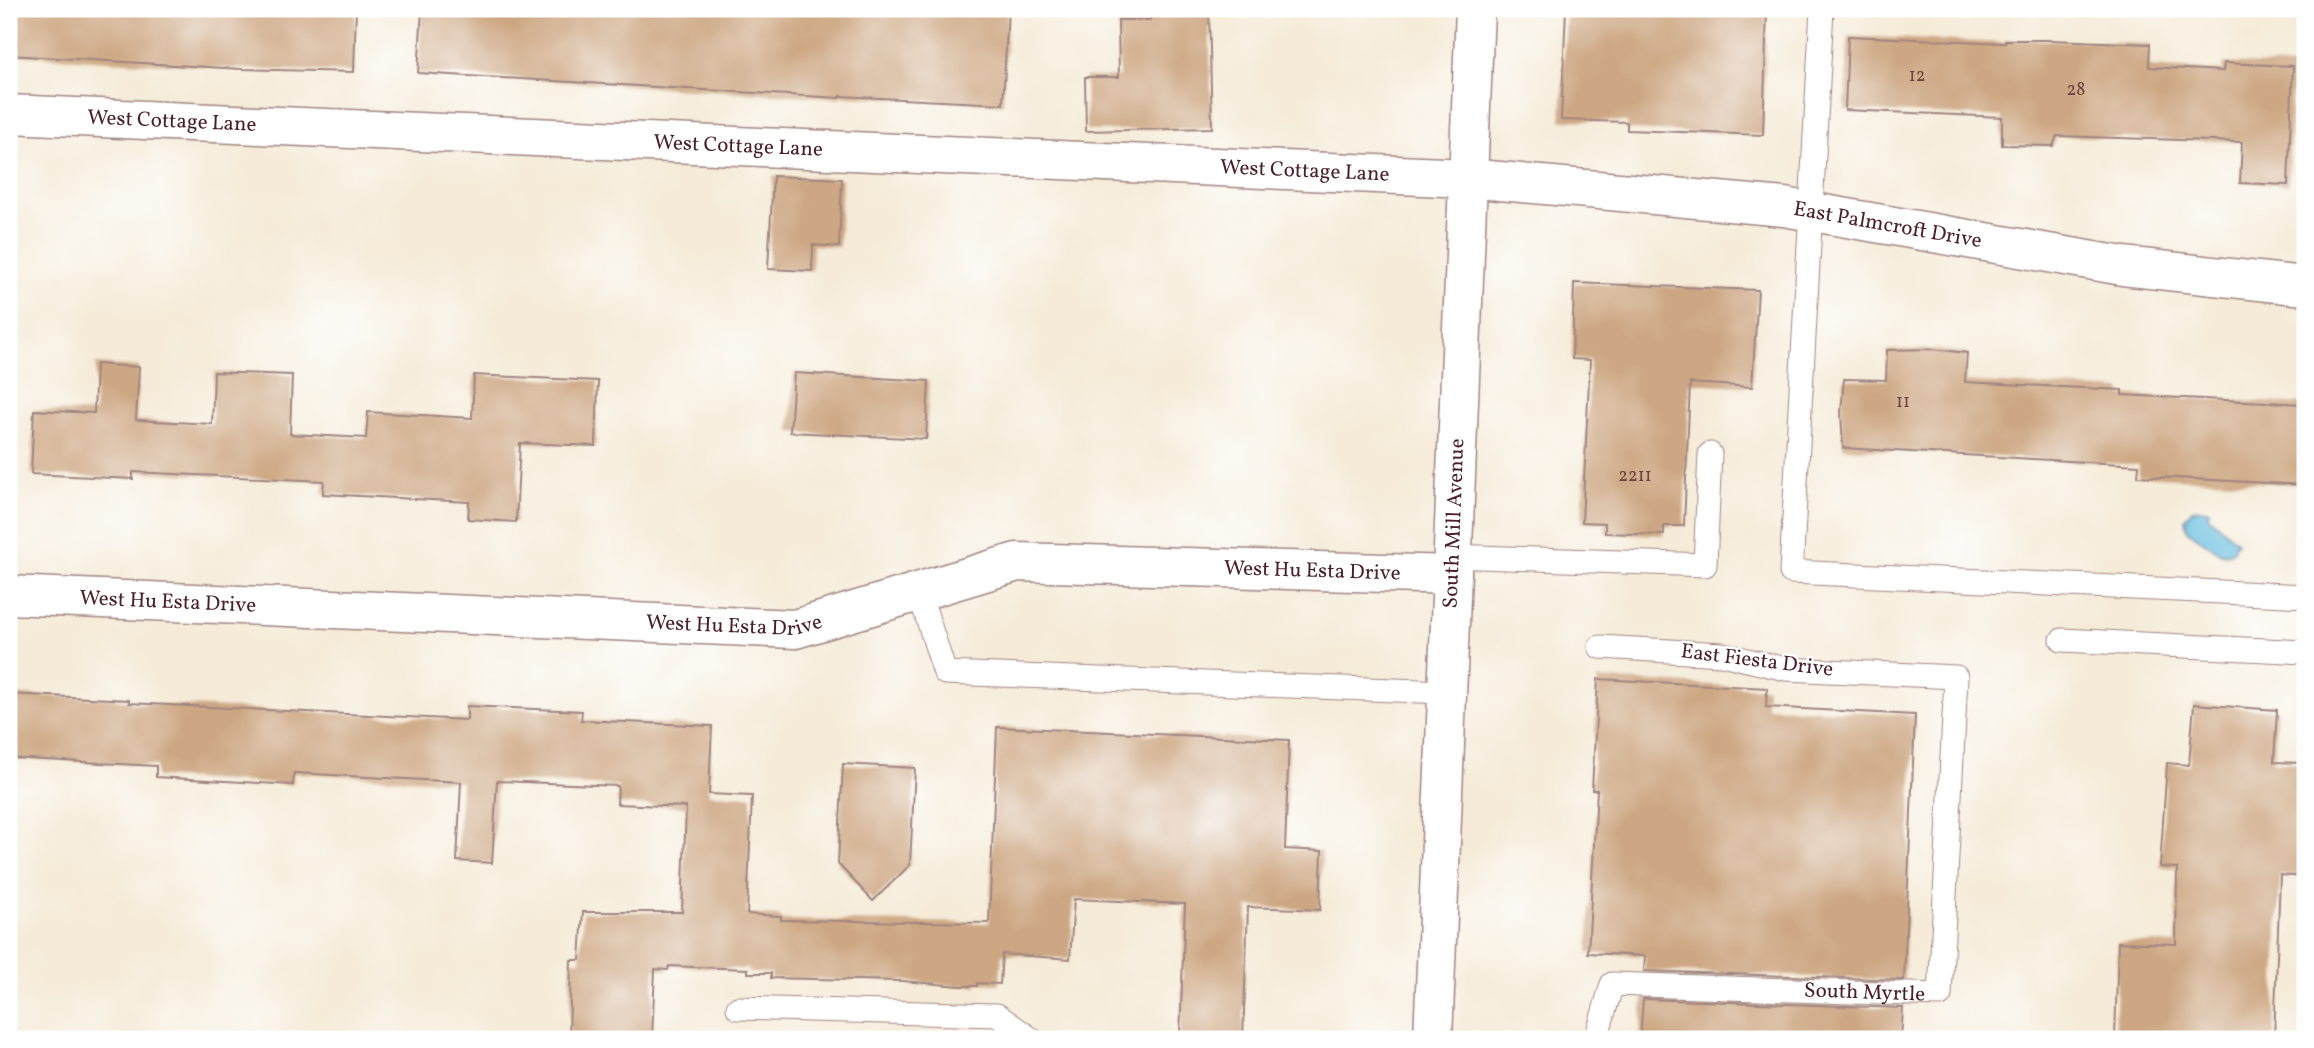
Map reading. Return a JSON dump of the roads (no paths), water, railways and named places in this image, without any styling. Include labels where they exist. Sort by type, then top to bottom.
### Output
[{"type":"street","name":"South Mill Avenue","points":[[1433,1039],[1475,9]]},
{"type":"street","name":"West Cottage Lane","points":[[9,114],[1467,178]]},
{"type":"street","name":"East Palmcroft Drive","points":[[1467,178],[1808,211],[2123,266],[2305,286]]},
{"type":"street","name":"West Hu Esta Drive","points":[[9,595],[795,629],[1017,562],[1452,566]]},
{"type":"lane","points":[[1822,9],[1808,211],[1791,572],[2305,596]]},
{"type":"lane","points":[[1452,566],[1705,565],[1710,454]]},
{"type":"lane","points":[[919,592],[945,673],[1447,692]]},
{"type":"lane","points":[[2062,640],[2305,652]]},
{"type":"lane","name":"East Fiesta Drive","points":[[1600,647],[1722,654],[1786,669],[1956,677]]},
{"type":"lane","name":"South Myrtle","points":[[1596,1039],[1612,984],[1940,995],[1956,677]]},
{"type":"lane","points":[[738,1008],[997,1015],[1031,1039]]},
{"type":"water","points":[[2192,509],[2209,510],[2208,516],[2237,541],[2232,552],[2219,552],[2187,530],[2185,519]]}]
